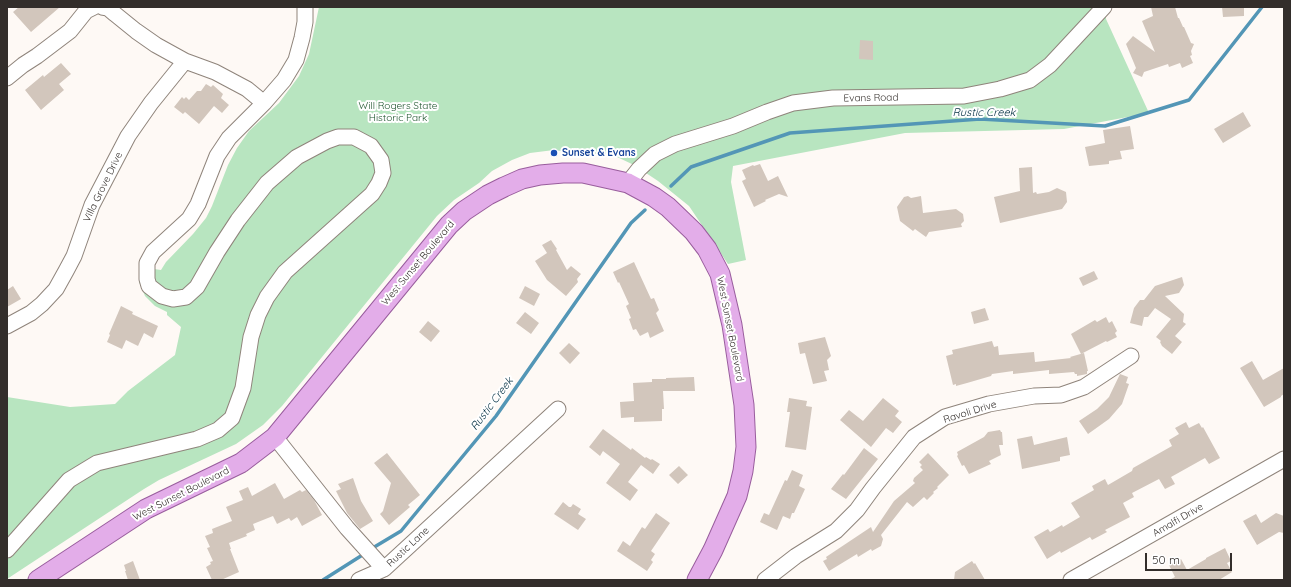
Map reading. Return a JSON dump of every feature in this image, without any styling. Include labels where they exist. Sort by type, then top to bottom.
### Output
[{"type":"main road","name":"West Sunset Boulevard","points":[[38,580],[146,509],[241,463],[275,437],[449,225],[464,210],[488,195],[522,179],[540,175],[583,173],[628,183],[668,207],[694,232],[707,248],[720,274],[732,325],[744,405],[746,453],[737,496],[713,550],[697,580]]},
{"type":"street","points":[[7,78],[70,31],[86,11],[94,7]]},
{"type":"street","points":[[102,7],[108,8],[136,32],[156,45],[185,60],[215,72],[247,89],[264,103]]},
{"type":"street","points":[[7,550],[69,480],[97,463],[197,439],[218,430],[232,418],[243,388],[251,337],[258,315],[267,297],[285,272],[372,194],[379,183],[383,173],[381,160],[371,146],[354,137],[338,137],[327,141],[297,157],[267,183],[238,220],[217,252],[197,287],[186,297],[173,299],[162,296],[149,286],[147,279],[147,263],[153,252],[189,219],[198,204],[217,156],[229,138],[264,103],[284,80],[296,60],[305,22],[305,7]]},
{"type":"street","name":"Evans Road","points":[[628,183],[639,168],[655,154],[675,144],[733,126],[793,103],[833,98],[964,96],[1000,90],[1030,80],[1050,65],[1104,7]]},
{"type":"street","name":"Villa Grove Drive","points":[[7,326],[30,313],[42,304],[56,289],[74,256],[92,205],[128,136],[151,103],[185,60]]},
{"type":"street","name":"Ravoli Drive","points":[[765,580],[796,556],[836,531],[857,510],[914,437],[945,417],[989,404],[1034,396],[1061,395],[1084,387],[1131,356]]},
{"type":"street","name":"Rustic Lane","points":[[275,437],[347,528],[384,569],[558,409]]},
{"type":"street","name":"Amalfi Drive","points":[[1071,580],[1284,459]]},
{"type":"street","points":[[359,580],[384,569]]},
{"type":"green space","name":"Will Rogers State Historic Park","points":[[319,7],[1106,7],[1106,19],[1149,113],[1064,129],[905,133],[733,166],[731,182],[746,260],[728,264],[689,206],[658,181],[634,165],[617,157],[554,150],[530,153],[512,160],[492,171],[479,183],[454,200],[437,216],[282,406],[263,425],[236,444],[159,480],[144,489],[7,579],[7,397],[70,407],[115,404],[128,391],[175,355],[181,327],[167,315],[167,312],[155,306],[145,296],[139,282],[140,267],[161,270],[166,262],[206,218],[228,165],[237,148],[249,131],[279,103],[299,76],[309,54]]},
{"type":"building","points":[[19,7],[60,7],[31,32],[13,12]]},
{"type":"building","points":[[1151,7],[1175,7],[1178,18],[1191,43],[1194,44],[1191,51],[1192,55],[1190,56],[1193,63],[1182,68],[1180,63],[1169,67],[1168,64],[1144,72],[1142,77],[1133,73],[1136,68],[1126,44],[1133,36],[1155,52],[1142,21],[1153,16]]},
{"type":"building","points":[[1222,7],[1244,7],[1244,16],[1223,17]]},
{"type":"building","points":[[860,40],[873,41],[873,60],[859,59]]},
{"type":"building","points":[[61,63],[71,74],[59,84],[64,90],[41,110],[25,90],[43,75],[44,77]]},
{"type":"building","points":[[206,84],[211,87],[213,85],[223,94],[221,98],[229,105],[222,113],[214,106],[199,124],[185,112],[183,114],[174,107],[182,97],[184,99],[186,97],[189,100],[197,91],[201,91]]},
{"type":"building","points":[[1243,112],[1251,126],[1223,143],[1214,129]]},
{"type":"building","points":[[1130,126],[1134,149],[1120,151],[1122,159],[1109,161],[1109,164],[1089,166],[1085,147],[1105,143],[1103,130]]},
{"type":"building","points":[[760,164],[768,181],[778,176],[788,197],[779,194],[754,207],[742,181],[746,179],[742,170],[753,165]]},
{"type":"building","points":[[1032,167],[1033,193],[1036,192],[1037,194],[1049,192],[1057,188],[1066,192],[1067,202],[1062,209],[1000,223],[994,197],[1020,191],[1019,168]]},
{"type":"building","points":[[908,196],[911,198],[921,196],[923,213],[956,209],[963,214],[964,221],[961,224],[962,227],[929,232],[926,237],[915,229],[913,231],[900,221],[897,207],[904,197]]},
{"type":"building","points":[[551,240],[567,270],[571,266],[581,274],[577,279],[578,282],[566,296],[547,280],[535,261],[547,253],[542,245]]},
{"type":"building","points":[[634,262],[651,299],[654,298],[659,310],[656,313],[664,331],[650,338],[648,332],[640,336],[636,329],[633,330],[629,319],[631,318],[626,306],[629,304],[613,272]]},
{"type":"building","points":[[1094,271],[1098,279],[1083,286],[1079,278]]},
{"type":"building","points":[[1182,277],[1184,285],[1179,293],[1165,296],[1184,314],[1183,322],[1186,324],[1175,336],[1182,342],[1172,354],[1162,346],[1161,341],[1156,337],[1171,319],[1155,308],[1148,317],[1144,317],[1142,326],[1130,323],[1134,308],[1140,300],[1144,300],[1155,286]]},
{"type":"building","points":[[13,286],[21,299],[7,307],[7,290]]},
{"type":"building","points":[[525,286],[540,294],[534,306],[519,298]]},
{"type":"building","points":[[121,306],[133,312],[132,314],[158,326],[153,338],[144,333],[138,346],[126,340],[122,349],[107,342]]},
{"type":"building","points":[[985,308],[989,320],[974,324],[971,312]]},
{"type":"building","points":[[525,312],[539,323],[531,334],[516,323]]},
{"type":"building","points":[[1106,317],[1109,323],[1112,321],[1117,331],[1115,333],[1117,337],[1081,354],[1071,334],[1095,320],[1097,322]]},
{"type":"building","points":[[428,321],[440,331],[431,342],[419,332]]},
{"type":"building","points":[[825,337],[831,356],[827,360],[829,370],[824,371],[827,381],[813,384],[805,353],[800,354],[798,343]]},
{"type":"building","points":[[992,341],[994,347],[998,346],[999,355],[1034,352],[1035,362],[1071,358],[1070,357],[1084,353],[1088,371],[1087,374],[1077,376],[1074,372],[1049,374],[1049,370],[1013,374],[1013,371],[992,374],[991,376],[967,383],[956,386],[956,384],[953,385],[946,356],[953,354],[952,350]]},
{"type":"building","points":[[569,343],[580,353],[570,364],[559,353]]},
{"type":"building","points":[[1252,361],[1263,380],[1284,368],[1284,394],[1264,407],[1240,368]]},
{"type":"building","points":[[1120,374],[1128,377],[1126,383],[1129,384],[1122,404],[1109,419],[1088,434],[1079,421],[1097,409],[1109,397]]},
{"type":"building","points":[[694,377],[695,391],[663,391],[664,409],[662,409],[662,421],[634,422],[634,417],[621,418],[620,402],[634,401],[633,383],[652,382],[652,379]]},
{"type":"building","points":[[789,398],[807,401],[806,406],[812,407],[806,450],[785,447],[790,412],[787,412]]},
{"type":"building","points":[[883,398],[899,411],[895,416],[902,422],[893,433],[886,428],[871,447],[840,420],[849,410],[863,421]]},
{"type":"building","points":[[1186,422],[1189,428],[1199,423],[1202,428],[1203,427],[1220,458],[1209,464],[1205,458],[1171,477],[1175,484],[1165,489],[1159,479],[1132,493],[1134,497],[1123,503],[1130,517],[1105,530],[1107,532],[1092,540],[1090,537],[1061,553],[1060,551],[1047,559],[1034,537],[1048,529],[1050,532],[1062,525],[1063,527],[1080,517],[1071,503],[1094,490],[1092,486],[1105,479],[1108,485],[1132,471],[1133,468],[1172,446],[1169,440],[1179,434],[1175,428]]},
{"type":"building","points":[[603,429],[631,450],[632,448],[645,458],[652,459],[660,464],[653,474],[641,465],[628,482],[638,490],[630,501],[606,483],[620,464],[603,451],[600,456],[589,447]]},
{"type":"building","points":[[1000,430],[1002,432],[1003,445],[999,445],[1001,455],[989,461],[991,464],[969,474],[964,465],[962,466],[957,456],[957,452],[984,437],[988,432]]},
{"type":"building","points":[[1032,436],[1034,445],[1067,437],[1070,455],[1060,457],[1060,461],[1022,469],[1017,439]]},
{"type":"building","points":[[864,448],[878,459],[846,499],[831,489],[843,474],[844,475]]},
{"type":"building","points":[[387,453],[420,495],[408,505],[410,507],[389,525],[380,514],[383,511],[391,483],[374,463]]},
{"type":"building","points":[[928,453],[949,475],[937,487],[938,488],[933,492],[934,493],[927,500],[924,497],[913,507],[907,502],[881,535],[883,539],[881,546],[872,551],[871,549],[858,557],[857,554],[829,571],[823,561],[827,559],[826,557],[871,527],[873,532],[894,501],[915,483],[913,481],[914,478],[923,470],[920,467],[922,465],[919,462]]},
{"type":"building","points":[[679,466],[688,475],[678,484],[669,475]]},
{"type":"building","points":[[792,470],[803,475],[799,486],[805,489],[790,519],[783,516],[777,530],[760,522],[764,513],[769,515],[785,480],[787,481]]},
{"type":"building","points":[[353,478],[361,501],[373,521],[360,529],[347,513],[336,491],[341,489],[338,484]]},
{"type":"building","points":[[275,483],[284,499],[300,490],[302,492],[306,490],[314,500],[322,515],[302,526],[297,517],[291,521],[289,518],[277,524],[273,516],[253,524],[255,530],[246,534],[247,536],[229,543],[239,572],[221,580],[212,580],[206,567],[213,561],[207,548],[210,547],[205,536],[213,533],[212,529],[232,521],[226,507],[243,500],[239,491],[248,487],[252,496]]},
{"type":"building","points":[[563,502],[569,507],[573,504],[581,509],[578,514],[586,519],[578,530],[554,514]]},
{"type":"building","points":[[656,513],[670,523],[651,551],[655,554],[651,560],[653,562],[647,571],[617,551],[623,541],[630,546],[642,527],[645,529]]},
{"type":"building","points":[[1276,513],[1284,516],[1284,533],[1279,532],[1257,545],[1243,521],[1256,514],[1261,523]]},
{"type":"building","points":[[1225,548],[1231,561],[1227,563],[1232,572],[1219,580],[1169,580],[1175,577],[1169,565],[1181,559],[1187,570]]},
{"type":"building","points":[[133,561],[140,580],[128,580],[124,565]]},
{"type":"building","points":[[972,561],[974,564],[975,563],[985,580],[954,580],[955,572]]},
{"type":"waterway","name":"Rustic Creek","points":[[671,186],[691,167],[790,133],[980,119],[1105,126],[1189,100],[1262,7]]},
{"type":"waterway","name":"Rustic Creek","points":[[371,549],[401,531],[496,416],[631,223],[645,210]]},
{"type":"waterway","name":"Rustic Creek","points":[[323,580],[364,554]]},
{"type":"place","name":"Sunset & Evans","points":[[554,153]]}]
